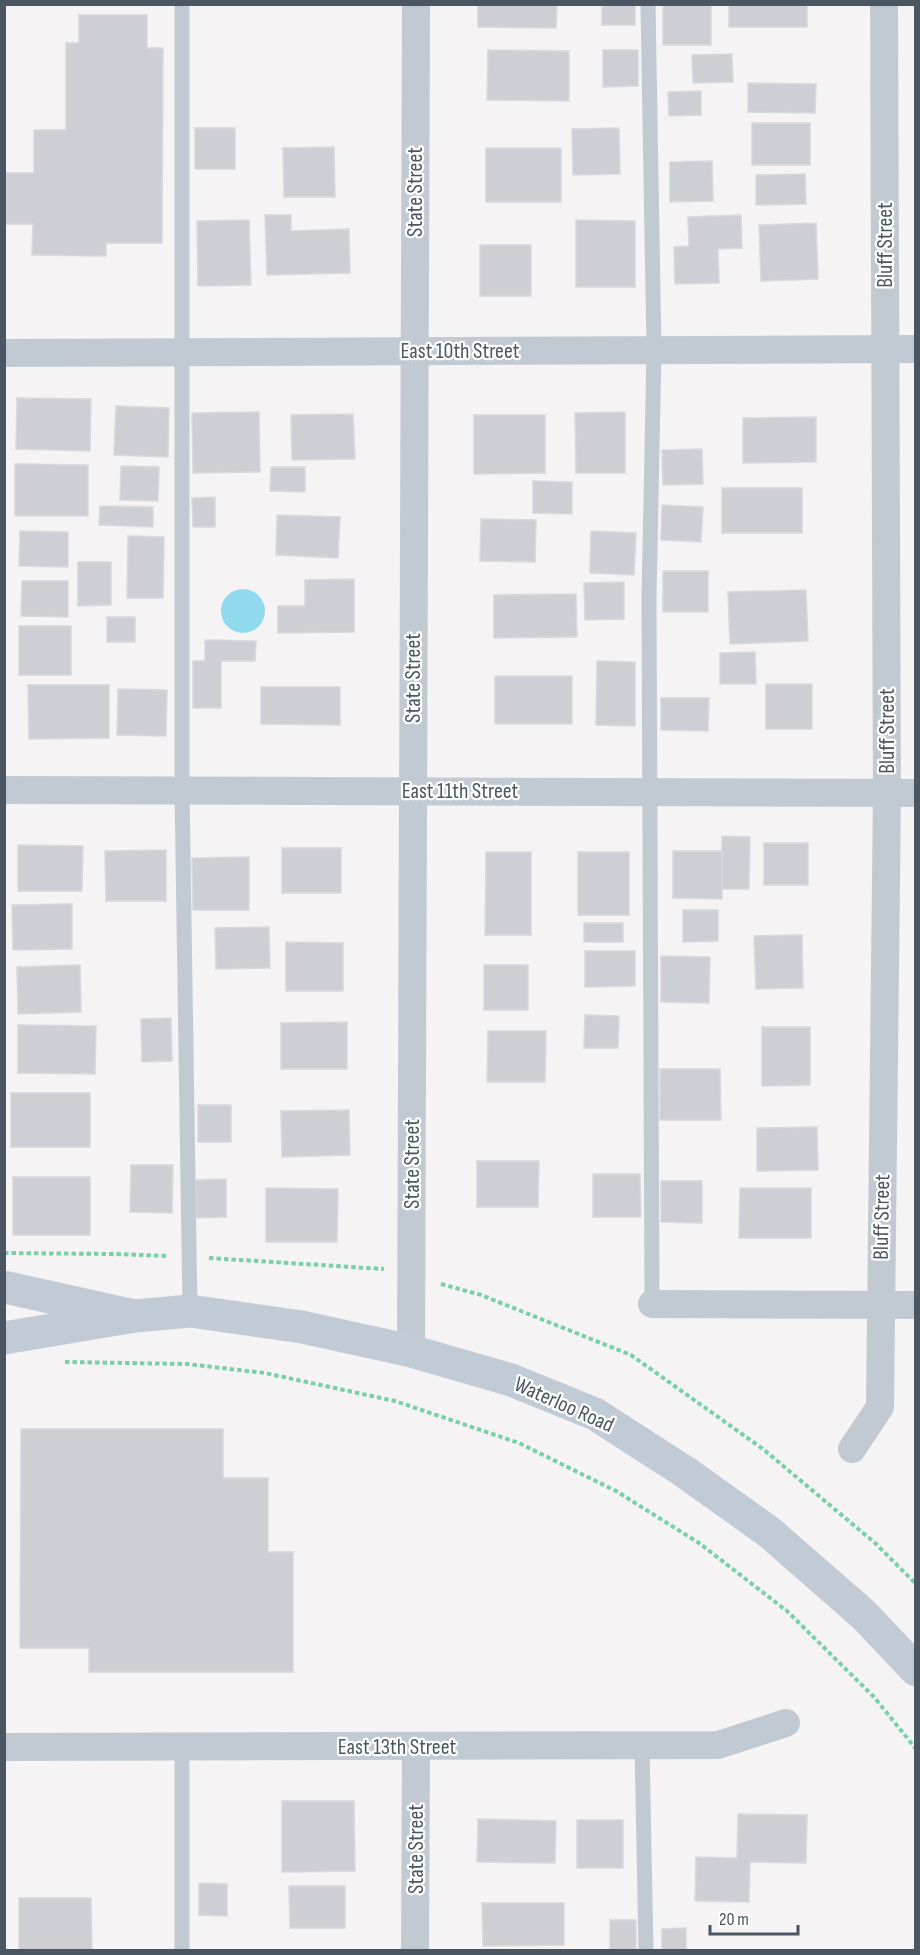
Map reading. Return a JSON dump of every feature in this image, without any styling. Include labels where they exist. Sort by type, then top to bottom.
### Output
[{"type":"main road","name":"Waterloo Road","points":[[4,1287],[135,1316]]},
{"type":"main road","name":"Waterloo Road","points":[[4,1338],[135,1316],[190,1311],[302,1327],[411,1351],[511,1380],[595,1414],[685,1472],[769,1532],[864,1615],[915,1670]]},
{"type":"street","name":"State Street","points":[[411,1351],[416,4]]},
{"type":"street","name":"Bluff Street","points":[[852,1449],[880,1407],[887,793],[884,4]]},
{"type":"street","name":"East 10th Street","points":[[4,353],[915,349]]},
{"type":"street","name":"East 11th Street","points":[[4,790],[915,793]]},
{"type":"street","points":[[652,1304],[915,1305]]},
{"type":"street","name":"East 13th Street","points":[[4,1747],[718,1745],[786,1723]]},
{"type":"street","name":"State Street","points":[[415,1950],[416,1747]]},
{"type":"lane","points":[[182,4],[182,790],[190,1311]]},
{"type":"lane","points":[[648,4],[654,350],[649,598],[652,1304]]},
{"type":"lane","points":[[642,1746],[646,1950]]},
{"type":"lane","points":[[182,1747],[182,1950]]},
{"type":"path","points":[[59,1362],[188,1364],[265,1373],[395,1401],[519,1443],[616,1491],[699,1543],[787,1611],[874,1697],[915,1749]]},
{"type":"water","points":[[243,589],[258,596],[265,611],[258,626],[243,633],[228,626],[221,611],[228,596]]},
{"type":"building","points":[[478,4],[557,4],[556,28],[478,27]]},
{"type":"building","points":[[602,4],[635,4],[635,25],[602,25]]},
{"type":"building","points":[[663,4],[711,4],[711,45],[663,45]]},
{"type":"building","points":[[729,4],[807,4],[807,27],[729,27]]},
{"type":"building","points":[[79,15],[147,15],[147,48],[163,48],[162,243],[106,243],[106,256],[32,255],[33,224],[6,224],[6,173],[34,173],[34,130],[66,130],[66,43],[79,43]]},
{"type":"building","points":[[488,50],[569,51],[569,101],[487,100]]},
{"type":"building","points":[[603,50],[638,50],[638,86],[603,87]]},
{"type":"building","points":[[732,54],[733,82],[693,83],[692,55]]},
{"type":"building","points":[[748,83],[816,84],[815,113],[748,112]]},
{"type":"building","points":[[701,91],[701,115],[669,116],[668,92]]},
{"type":"building","points":[[752,123],[810,123],[810,165],[752,165]]},
{"type":"building","points":[[195,128],[235,128],[235,169],[195,169]]},
{"type":"building","points":[[619,128],[620,174],[573,175],[572,129]]},
{"type":"building","points":[[334,147],[335,197],[284,197],[283,148]]},
{"type":"building","points":[[486,148],[561,148],[561,202],[486,202]]},
{"type":"building","points":[[712,161],[713,201],[670,202],[670,162]]},
{"type":"building","points":[[805,174],[806,204],[756,205],[756,175]]},
{"type":"building","points":[[265,215],[291,215],[291,231],[349,229],[350,273],[267,275]]},
{"type":"building","points":[[741,215],[742,248],[718,249],[719,283],[675,284],[674,247],[689,246],[688,217]]},
{"type":"building","points":[[249,220],[251,285],[198,286],[197,221]]},
{"type":"building","points":[[576,220],[635,221],[635,287],[576,287]]},
{"type":"building","points":[[816,223],[818,279],[761,281],[759,225]]},
{"type":"building","points":[[480,245],[531,245],[531,296],[480,296]]},
{"type":"building","points":[[17,398],[91,399],[90,451],[16,449]]},
{"type":"building","points":[[116,406],[169,408],[168,457],[114,455]]},
{"type":"building","points":[[259,412],[260,472],[193,473],[192,413]]},
{"type":"building","points":[[625,412],[625,473],[576,473],[575,413]]},
{"type":"building","points":[[353,414],[355,459],[292,460],[291,415]]},
{"type":"building","points":[[474,415],[545,415],[545,473],[474,474]]},
{"type":"building","points":[[816,417],[816,462],[743,463],[743,418]]},
{"type":"building","points":[[702,449],[703,484],[663,485],[662,450]]},
{"type":"building","points":[[15,464],[88,465],[88,516],[15,516]]},
{"type":"building","points":[[121,466],[159,467],[158,501],[120,500]]},
{"type":"building","points":[[271,467],[305,467],[305,492],[270,491]]},
{"type":"building","points":[[533,481],[572,482],[572,514],[533,513]]},
{"type":"building","points":[[722,488],[802,488],[802,533],[722,533]]},
{"type":"building","points":[[215,497],[215,527],[193,527],[192,498]]},
{"type":"building","points":[[662,505],[703,507],[701,542],[661,540]]},
{"type":"building","points":[[100,506],[153,507],[153,527],[99,525]]},
{"type":"building","points":[[277,515],[340,517],[338,558],[276,555]]},
{"type":"building","points":[[481,519],[536,520],[535,562],[480,561]]},
{"type":"building","points":[[20,531],[68,532],[68,567],[19,566]]},
{"type":"building","points":[[591,531],[636,533],[634,575],[590,573]]},
{"type":"building","points":[[128,536],[164,537],[163,598],[127,598]]},
{"type":"building","points":[[78,562],[111,562],[111,605],[78,606]]},
{"type":"building","points":[[663,571],[708,571],[708,612],[663,612]]},
{"type":"building","points":[[354,579],[354,632],[278,633],[278,606],[305,606],[305,580]]},
{"type":"building","points":[[22,581],[68,581],[68,617],[21,616]]},
{"type":"building","points":[[624,582],[624,619],[585,620],[584,583]]},
{"type":"building","points":[[806,590],[808,641],[730,644],[728,592]]},
{"type":"building","points":[[576,594],[577,637],[494,638],[494,595]]},
{"type":"building","points":[[107,617],[135,617],[135,642],[107,642]]},
{"type":"building","points":[[19,626],[71,626],[71,675],[19,675]]},
{"type":"building","points":[[205,640],[256,641],[255,661],[221,661],[221,708],[193,708],[193,661],[205,661]]},
{"type":"building","points":[[755,652],[756,684],[720,684],[720,653]]},
{"type":"building","points":[[597,661],[635,662],[635,726],[596,725]]},
{"type":"building","points":[[495,676],[572,676],[572,724],[495,724]]},
{"type":"building","points":[[766,684],[812,684],[812,729],[766,729]]},
{"type":"building","points":[[28,685],[109,685],[109,738],[29,739]]},
{"type":"building","points":[[261,687],[340,687],[340,725],[261,724]]},
{"type":"building","points":[[118,689],[167,690],[166,736],[117,735]]},
{"type":"building","points":[[661,698],[709,698],[708,731],[661,730]]},
{"type":"building","points":[[722,836],[750,837],[749,889],[722,889]]},
{"type":"building","points":[[764,843],[808,843],[808,885],[764,885]]},
{"type":"building","points":[[18,845],[83,846],[82,891],[18,891]]},
{"type":"building","points":[[282,848],[341,848],[341,893],[282,893]]},
{"type":"building","points":[[166,850],[166,901],[106,901],[105,851]]},
{"type":"building","points":[[673,851],[722,851],[722,899],[673,898]]},
{"type":"building","points":[[486,852],[531,852],[531,935],[485,935]]},
{"type":"building","points":[[578,852],[629,852],[629,915],[578,915]]},
{"type":"building","points":[[249,857],[249,910],[193,910],[192,858]]},
{"type":"building","points":[[72,904],[72,949],[13,950],[12,905]]},
{"type":"building","points":[[683,910],[718,910],[718,941],[683,942]]},
{"type":"building","points":[[584,923],[623,923],[623,942],[584,942]]},
{"type":"building","points":[[269,927],[270,968],[216,969],[215,928]]},
{"type":"building","points":[[802,935],[803,988],[756,989],[754,936]]},
{"type":"building","points":[[286,942],[343,943],[343,991],[286,991]]},
{"type":"building","points":[[585,951],[635,951],[635,986],[585,987]]},
{"type":"building","points":[[661,956],[710,957],[709,1003],[661,1002]]},
{"type":"building","points":[[80,965],[81,1012],[18,1014],[17,967]]},
{"type":"building","points":[[484,965],[528,965],[528,1010],[484,1010]]},
{"type":"building","points":[[585,1015],[619,1016],[618,1048],[584,1048]]},
{"type":"building","points":[[171,1018],[172,1061],[142,1062],[141,1019]]},
{"type":"building","points":[[347,1022],[347,1069],[281,1069],[281,1023]]},
{"type":"building","points":[[18,1025],[96,1026],[95,1074],[18,1073]]},
{"type":"building","points":[[762,1027],[810,1027],[810,1085],[762,1086]]},
{"type":"building","points":[[488,1031],[546,1031],[545,1082],[487,1082]]},
{"type":"building","points":[[660,1069],[720,1069],[721,1120],[660,1120]]},
{"type":"building","points":[[11,1093],[90,1093],[90,1147],[11,1147]]},
{"type":"building","points":[[198,1105],[231,1105],[231,1142],[198,1142]]},
{"type":"building","points":[[349,1110],[350,1155],[282,1157],[281,1111]]},
{"type":"building","points":[[817,1127],[818,1170],[757,1171],[757,1128]]},
{"type":"building","points":[[477,1161],[539,1161],[538,1207],[477,1207]]},
{"type":"building","points":[[131,1165],[173,1165],[172,1213],[130,1212]]},
{"type":"building","points":[[593,1174],[640,1174],[641,1217],[593,1217]]},
{"type":"building","points":[[13,1177],[90,1177],[90,1235],[13,1235]]},
{"type":"building","points":[[226,1179],[226,1217],[196,1218],[196,1180]]},
{"type":"building","points":[[661,1181],[702,1181],[702,1223],[661,1222]]},
{"type":"building","points":[[266,1188],[338,1189],[337,1242],[266,1242]]},
{"type":"building","points":[[740,1188],[811,1188],[811,1238],[739,1238]]},
{"type":"building","points":[[21,1429],[223,1429],[223,1478],[268,1478],[268,1552],[293,1552],[293,1672],[89,1672],[89,1648],[20,1648]]},
{"type":"building","points":[[282,1801],[354,1801],[355,1871],[282,1872]]},
{"type":"building","points":[[738,1814],[807,1815],[806,1863],[750,1862],[749,1902],[695,1901],[696,1857],[737,1858]]},
{"type":"building","points":[[478,1819],[556,1821],[555,1863],[477,1862]]},
{"type":"building","points":[[577,1820],[623,1820],[623,1868],[577,1868]]},
{"type":"building","points":[[199,1883],[227,1884],[227,1916],[199,1915]]},
{"type":"building","points":[[289,1886],[345,1886],[345,1928],[290,1928]]},
{"type":"building","points":[[19,1898],[91,1898],[92,1950],[19,1950]]},
{"type":"building","points":[[482,1903],[564,1903],[564,1945],[483,1946]]},
{"type":"building","points":[[610,1920],[636,1920],[636,1950],[610,1950]]},
{"type":"building","points":[[686,1928],[686,1950],[662,1950],[662,1929]]}]
